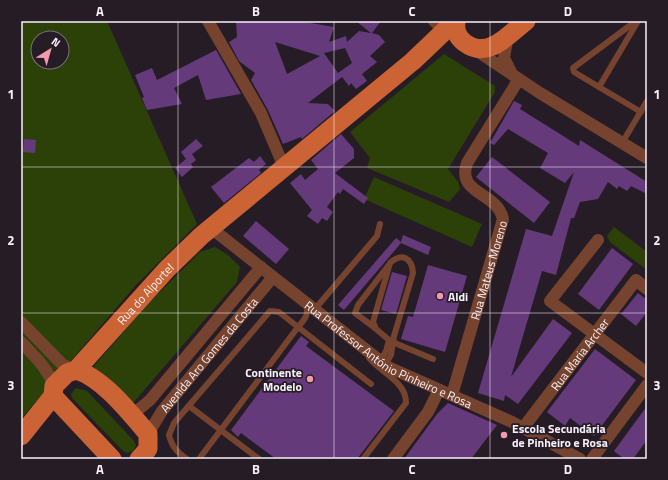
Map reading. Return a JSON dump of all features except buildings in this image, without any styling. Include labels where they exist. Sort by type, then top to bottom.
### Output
[{"type":"main road","points":[[432,44],[448,42],[472,48],[487,49],[526,21]]},
{"type":"main road","name":"Rua do Alportel","points":[[54,391],[62,377],[79,369],[167,269],[211,228],[432,44],[448,24]]},
{"type":"main road","points":[[448,24],[456,32],[458,37],[472,48]]},
{"type":"main road","points":[[79,369],[99,383],[132,415],[148,450]]},
{"type":"main road","points":[[21,436],[37,418],[54,391],[73,419],[112,459]]},
{"type":"main road","points":[[37,418],[49,413],[54,413],[63,414],[73,419]]},
{"type":"street","points":[[208,21],[261,113],[284,167]]},
{"type":"street","points":[[508,35],[504,58],[506,66],[516,77]]},
{"type":"street","points":[[472,48],[647,158]]},
{"type":"street","name":"Rua Mateus Moreno","points":[[452,395],[503,219],[501,211],[497,205],[471,186],[466,180],[464,173],[467,163],[516,77]]},
{"type":"street","name":"Rua Professor António Pinheiro e Rosa","points":[[211,228],[382,363],[512,422],[580,459]]},
{"type":"street","points":[[598,240],[550,301],[647,373]]},
{"type":"street","name":"Avenida Aro Gomes da Costa","points":[[132,415],[150,400],[261,268]]},
{"type":"street","name":"Avenida Aro Gomes da Costa","points":[[148,450],[162,411],[273,277]]},
{"type":"street","name":"Rua Maria Archer","points":[[523,428],[636,280],[647,288]]},
{"type":"street","points":[[21,322],[62,364],[79,369]]},
{"type":"street","points":[[21,342],[41,362],[50,374],[54,391]]},
{"type":"street","points":[[592,459],[647,385]]},
{"type":"street","points":[[393,459],[428,412],[439,390]]},
{"type":"lane","points":[[599,87],[637,21]]},
{"type":"lane","points":[[637,21],[573,68],[574,72],[640,112]]},
{"type":"lane","points":[[622,143],[647,102]]},
{"type":"lane","points":[[199,459],[307,317],[310,306],[377,236],[380,224]]},
{"type":"lane","points":[[382,363],[391,341],[413,273],[412,264],[409,260],[400,257],[395,258],[390,263],[358,305],[355,313],[391,341],[433,358]]},
{"type":"lane","points":[[376,329],[373,322],[390,263]]},
{"type":"lane","points":[[186,459],[176,452],[172,445],[169,435],[174,423],[270,312],[279,312],[371,384]]},
{"type":"lane","points":[[363,348],[376,366],[398,382],[404,390],[406,403],[363,459]]},
{"type":"lane","points":[[189,406],[259,459]]},
{"type":"green space","points":[[21,21],[107,21],[197,224],[136,285],[21,419]]},
{"type":"green space","points":[[444,54],[495,86],[495,92],[448,169],[458,182],[460,189],[449,202],[367,168],[370,158],[350,132]]},
{"type":"green space","points":[[374,177],[482,224],[472,247],[364,199]]},
{"type":"green space","points":[[614,227],[647,252],[647,270],[610,242],[607,236]]},
{"type":"green space","points":[[215,247],[228,255],[240,267],[237,282],[134,402],[126,409],[87,374],[148,304],[200,252]]},
{"type":"green space","points":[[76,388],[87,391],[133,440],[136,445],[133,451],[127,453],[122,450],[72,398],[71,394]]},
{"type":"place","name":"Aldi","points":[[440,296]]},
{"type":"place","name":"Continente Modelo","points":[[310,379]]},
{"type":"place","name":"Escola Secundária de Pinheiro e Rosa","points":[[504,435]]}]
